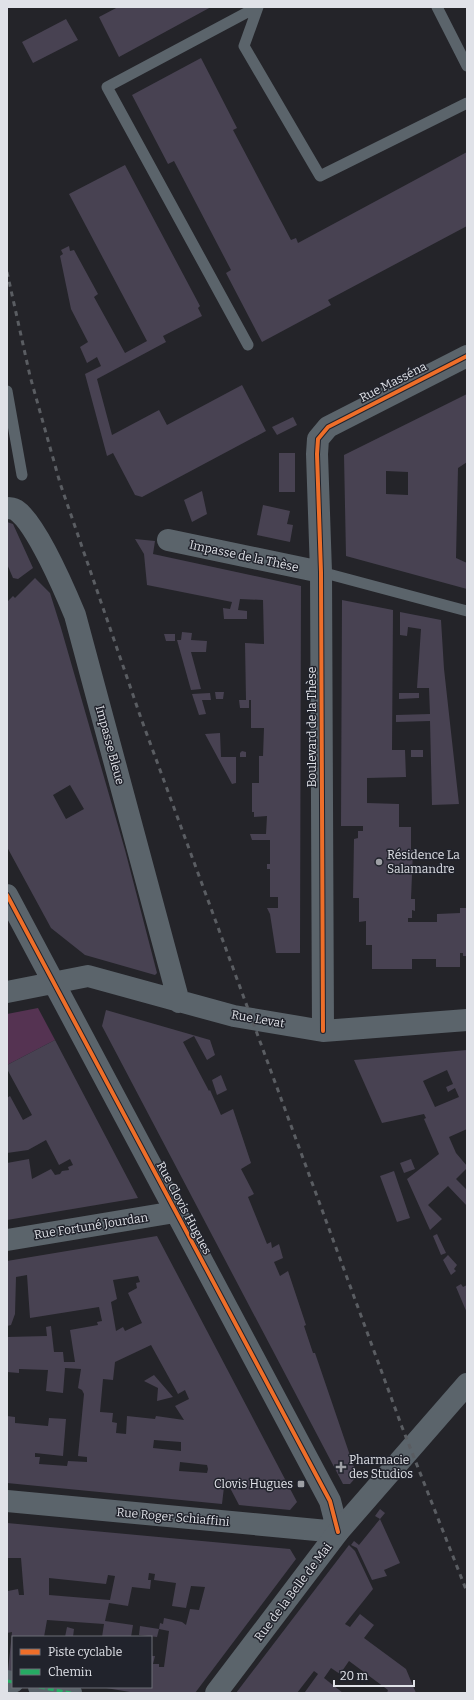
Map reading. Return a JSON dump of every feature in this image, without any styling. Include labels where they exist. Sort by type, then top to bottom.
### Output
[{"type":"street","name":"Rue Masséna","points":[[328,427],[467,356]]},
{"type":"street","name":"Boulevard de la Thèse","points":[[323,1031],[321,572],[317,454],[318,438],[328,427]]},
{"type":"street","name":"Impasse Bleue","points":[[7,508],[16,510],[29,522],[59,578],[75,615],[179,1002]]},
{"type":"street","name":"Impasse de la Thèse","points":[[168,540],[321,572]]},
{"type":"street","name":"Rue Clovis Hugues","points":[[7,894],[15,928],[53,983],[330,1501],[338,1532]]},
{"type":"street","name":"Rue Levat","points":[[7,992],[88,976],[234,1016],[323,1031],[467,1020]]},
{"type":"street","name":"Rue Fortuné Jourdan","points":[[7,1240],[175,1212]]},
{"type":"street","name":"Rue de la Belle de Mai","points":[[216,1693],[338,1532],[467,1384]]},
{"type":"street","name":"Rue Roger Schiaffini","points":[[7,1501],[338,1532]]},
{"type":"street","points":[[44,1688],[71,1693]]},
{"type":"lane","points":[[257,7],[244,46],[320,176],[467,103]]},
{"type":"lane","points":[[248,345],[107,87],[257,7]]},
{"type":"lane","points":[[437,7],[467,66]]},
{"type":"lane","points":[[7,391],[22,475]]},
{"type":"lane","points":[[321,572],[467,611]]},
{"type":"shaded area","points":[[38,1008],[55,1040],[7,1065],[7,1014]]},
{"type":"building","points":[[118,7],[211,7],[119,57],[99,17]]},
{"type":"building","points":[[66,19],[78,40],[33,63],[22,42]]},
{"type":"building","points":[[201,58],[237,128],[233,130],[291,240],[296,238],[298,243],[467,152],[467,226],[328,300],[331,305],[262,342],[226,273],[231,270],[174,161],[168,164],[132,95]]},
{"type":"building","points":[[125,165],[200,306],[198,308],[202,316],[163,336],[166,342],[97,379],[112,435],[159,410],[167,425],[242,385],[266,431],[142,497],[135,495],[113,453],[107,456],[85,374],[101,366],[97,357],[87,363],[80,347],[88,342],[71,309],[60,256],[63,254],[61,250],[69,246],[70,251],[74,250],[98,294],[94,297],[125,353],[147,341],[69,194]]},
{"type":"building","points":[[467,394],[467,462],[458,468],[456,558],[467,563],[467,589],[346,556],[344,455]],"holes":[[[386,471],[408,472],[408,495],[386,494]]]},
{"type":"building","points":[[293,417],[297,425],[277,435],[272,427]]},
{"type":"building","points":[[279,453],[295,453],[295,492],[279,492]]},
{"type":"building","points":[[202,491],[207,514],[192,522],[184,500]]},
{"type":"building","points":[[263,505],[290,511],[287,524],[293,525],[290,542],[257,535]]},
{"type":"building","points":[[7,522],[13,524],[33,568],[18,579],[13,578],[7,564]]},
{"type":"building","points":[[135,539],[155,541],[153,554],[301,586],[300,953],[276,953],[270,914],[267,908],[278,908],[278,897],[270,897],[270,869],[267,869],[267,864],[270,864],[270,840],[252,840],[250,834],[266,834],[267,816],[254,817],[254,812],[252,812],[252,783],[259,783],[259,756],[263,756],[264,728],[251,728],[251,700],[249,700],[249,708],[240,708],[239,700],[246,700],[245,643],[264,644],[263,600],[240,599],[238,610],[247,611],[247,619],[224,619],[223,608],[230,609],[232,602],[147,585],[144,554]]},
{"type":"building","points":[[35,578],[50,593],[125,850],[157,973],[155,975],[85,955],[51,928],[7,847],[7,602],[13,596],[15,598]],"holes":[[[70,785],[84,809],[66,819],[53,795]]]},
{"type":"building","points":[[342,600],[393,610],[392,750],[405,750],[406,777],[367,778],[367,803],[399,804],[399,827],[411,827],[411,850],[413,850],[411,899],[415,899],[415,911],[412,910],[412,918],[408,918],[408,922],[437,922],[437,914],[460,913],[460,908],[467,908],[467,956],[463,956],[463,953],[460,953],[460,967],[436,967],[436,959],[412,959],[412,969],[372,969],[372,945],[366,945],[366,921],[359,922],[359,898],[353,898],[354,839],[358,838],[358,831],[363,831],[363,826],[341,826]]},
{"type":"building","points":[[400,612],[441,620],[444,669],[459,804],[432,805],[430,721],[396,722],[396,715],[430,714],[429,688],[417,688],[421,629],[408,627],[407,636],[400,635]]},
{"type":"building","points":[[182,632],[192,633],[191,640],[207,641],[206,652],[191,652],[201,689],[191,690],[177,640],[181,640]]},
{"type":"building","points":[[164,634],[175,634],[175,641],[166,641]]},
{"type":"building","points":[[215,692],[224,692],[223,699],[216,699]]},
{"type":"building","points":[[210,693],[211,700],[202,700],[206,714],[199,715],[192,694]]},
{"type":"building","points":[[399,693],[419,693],[419,698],[399,699]]},
{"type":"building","points":[[220,733],[221,757],[236,757],[236,783],[232,784],[205,734]]},
{"type":"building","points":[[411,750],[423,750],[423,757],[411,757]]},
{"type":"building","points":[[242,751],[246,752],[246,757],[240,757],[240,753]]},
{"type":"building","points":[[106,1010],[210,1040],[215,1055],[207,1060],[194,1036],[183,1042],[209,1091],[210,1090],[221,1115],[233,1109],[251,1163],[241,1169],[254,1194],[248,1197],[267,1244],[271,1242],[272,1248],[279,1244],[283,1258],[274,1262],[280,1276],[288,1271],[306,1325],[304,1326],[313,1353],[315,1353],[357,1476],[350,1484],[343,1484],[102,1026]]},
{"type":"building","points":[[55,1040],[138,1198],[7,1220],[7,1163],[29,1159],[32,1179],[51,1169],[55,1175],[60,1174],[62,1171],[69,1170],[68,1167],[73,1165],[70,1159],[59,1165],[46,1140],[28,1150],[7,1153],[7,1098],[10,1096],[23,1120],[32,1115],[7,1069],[7,1065]]},
{"type":"building","points":[[467,1050],[467,1129],[449,1137],[456,1153],[467,1166],[467,1168],[456,1179],[467,1190],[467,1206],[448,1186],[428,1205],[442,1219],[430,1230],[407,1179],[439,1154],[424,1119],[426,1118],[424,1114],[382,1123],[354,1060]],"holes":[[[447,1070],[453,1084],[446,1087],[448,1092],[455,1088],[459,1097],[435,1107],[423,1081]]]},
{"type":"building","points":[[221,1075],[227,1090],[217,1095],[212,1080]]},
{"type":"building","points":[[411,1159],[415,1169],[404,1173],[400,1163]]},
{"type":"building","points":[[394,1171],[410,1218],[397,1222],[380,1176]]},
{"type":"building","points":[[437,1234],[446,1253],[441,1255],[433,1236]]},
{"type":"building","points":[[157,1236],[297,1502],[290,1510],[239,1505],[228,1484],[224,1487],[222,1504],[7,1483],[7,1416],[15,1417],[15,1423],[48,1426],[49,1418],[66,1419],[63,1456],[35,1453],[35,1457],[40,1457],[39,1464],[67,1466],[68,1461],[87,1462],[87,1457],[78,1456],[84,1394],[82,1390],[78,1388],[81,1369],[65,1368],[63,1393],[46,1391],[48,1370],[19,1369],[19,1373],[7,1372],[7,1337],[47,1336],[46,1327],[51,1326],[54,1352],[63,1352],[64,1362],[75,1362],[70,1330],[98,1325],[97,1322],[102,1321],[99,1307],[30,1318],[27,1275],[16,1277],[15,1314],[11,1325],[7,1326],[7,1261]],"holes":[[[138,1276],[140,1282],[136,1283],[137,1288],[128,1293],[142,1323],[125,1331],[123,1327],[116,1331],[111,1302],[117,1299],[113,1280]],[[151,1345],[178,1394],[185,1390],[189,1399],[175,1406],[184,1420],[156,1416],[155,1419],[127,1416],[126,1434],[116,1433],[117,1423],[112,1422],[113,1413],[100,1412],[103,1379],[113,1380],[115,1362]],[[154,1440],[181,1442],[181,1451],[153,1448]],[[180,1462],[207,1465],[208,1469],[207,1473],[179,1471]]]},
{"type":"building","points":[[448,1255],[457,1265],[454,1269],[456,1271],[451,1275],[443,1260]]},
{"type":"building","points":[[461,1284],[463,1287],[467,1285],[467,1313],[456,1287]]},
{"type":"building","points":[[154,1375],[173,1397],[157,1401],[158,1388],[144,1381]]},
{"type":"building","points":[[380,1509],[385,1513],[380,1519],[375,1516]]},
{"type":"building","points":[[380,1519],[400,1563],[384,1570],[387,1576],[372,1580],[357,1548],[351,1545],[354,1541],[359,1545]]},
{"type":"building","points":[[7,1523],[290,1549],[296,1559],[195,1693],[136,1693],[106,1688],[152,1688],[152,1656],[155,1656],[153,1664],[159,1664],[159,1667],[164,1667],[169,1631],[159,1629],[160,1623],[163,1624],[164,1618],[182,1622],[186,1625],[190,1609],[199,1610],[205,1587],[191,1586],[186,1608],[172,1606],[176,1583],[154,1580],[155,1574],[149,1573],[148,1580],[151,1580],[150,1589],[132,1587],[128,1606],[109,1603],[105,1621],[133,1625],[131,1636],[102,1636],[104,1624],[47,1620],[44,1636],[12,1636],[12,1672],[8,1671],[12,1632],[7,1633],[8,1591],[18,1589],[19,1595],[24,1595],[21,1558],[7,1558]],"holes":[[[108,1575],[115,1576],[110,1600],[49,1595],[49,1578],[106,1584]]]},
{"type":"building","points":[[349,1545],[355,1551],[373,1589],[345,1624],[350,1627],[360,1614],[374,1625],[364,1638],[406,1669],[416,1693],[387,1693],[388,1690],[349,1661],[340,1674],[331,1668],[324,1678],[343,1693],[305,1692],[318,1674],[314,1671],[297,1693],[236,1693]]},
{"type":"building","points":[[140,1626],[159,1629],[157,1637],[139,1635]]},
{"type":"building","points":[[67,1627],[74,1629],[73,1636],[65,1636]]},
{"type":"railway","points":[[7,272],[30,376],[60,483],[142,721],[402,1427],[467,1592]]},
{"type":"marked path","points":[[7,1681],[12,1682]]},
{"type":"marked path","points":[[44,1688],[71,1693]]},
{"type":"cycle path","points":[[323,1031],[321,572],[317,454],[318,439],[328,427],[467,356]]},
{"type":"cycle path","points":[[7,895],[330,1501],[338,1532]]},
{"type":"place","name":"Résidence La Salamandre","points":[[379,862]]},
{"type":"place","name":"Pharmacie des Studios","points":[[341,1467]]},
{"type":"place","name":"Clovis Hugues","points":[[301,1484]]}]
